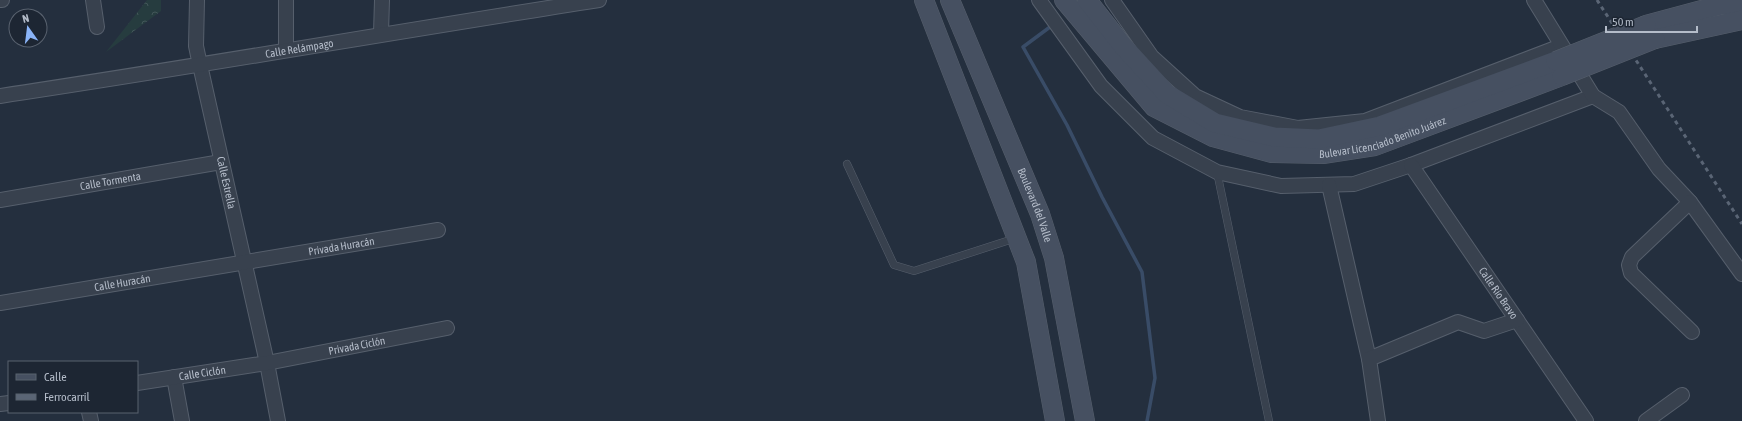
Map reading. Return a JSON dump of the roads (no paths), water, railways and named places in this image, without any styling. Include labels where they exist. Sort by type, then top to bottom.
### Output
[{"type":"street","points":[[93,0],[96,27]]},
{"type":"street","name":"Calle Estrella","points":[[197,0],[196,46],[267,363],[278,421]]},
{"type":"street","points":[[286,0],[286,50]]},
{"type":"street","points":[[381,33],[382,0]]},
{"type":"street","name":"Calle Relámpago","points":[[0,96],[200,66],[556,3],[599,0]]},
{"type":"street","points":[[924,0],[1026,262],[1055,421]]},
{"type":"street","name":"Boulevard del Valle","points":[[950,0],[1040,214],[1054,258],[1085,421]]},
{"type":"street","points":[[1039,0],[1101,86],[1153,138],[1217,172],[1281,186],[1354,184],[1411,165],[1593,96]]},
{"type":"street","name":"Bulevar Licenciado Benito Juárez","points":[[1064,0],[1154,107],[1214,137],[1272,153],[1323,154],[1375,146],[1560,61]]},
{"type":"street","name":"Bulevar Licenciado Benito Juárez","points":[[1088,0],[1123,46],[1167,94],[1215,123],[1274,137],[1319,139],[1380,126],[1560,61],[1650,32],[1720,5],[1742,4]]},
{"type":"street","points":[[1112,0],[1152,57],[1195,96],[1240,117],[1298,128],[1365,121],[1560,61]]},
{"type":"street","points":[[1534,0],[1560,61],[1593,96],[1619,112],[1659,169],[1690,202],[1742,274]]},
{"type":"street","name":"Bulevar Licenciado Benito Juárez","points":[[1650,32],[1742,20]]},
{"type":"street","name":"Calle Tormenta","points":[[0,200],[221,162]]},
{"type":"street","name":"Calle Río Bravo","points":[[1411,165],[1586,421]]},
{"type":"street","points":[[1329,184],[1369,359],[1378,421]]},
{"type":"street","points":[[1690,202],[1632,257],[1629,265],[1631,273],[1692,332]]},
{"type":"street","name":"Privada Huracán","points":[[244,261],[438,230]]},
{"type":"street","name":"Calle Huracán","points":[[0,303],[244,261]]},
{"type":"street","points":[[1369,359],[1458,322],[1484,331],[1517,320]]},
{"type":"street","name":"Privada Ciclón","points":[[267,363],[447,328]]},
{"type":"street","name":"Calle Ciclón","points":[[138,383],[174,376],[267,363]]},
{"type":"street","points":[[174,376],[182,421]]},
{"type":"street","points":[[1646,421],[1682,395]]},
{"type":"lane","points":[[847,164],[894,265],[914,271],[1017,238]]},
{"type":"lane","points":[[1217,172],[1269,421]]},
{"type":"waterway","points":[[1054,24],[1023,47],[1067,125],[1102,197],[1142,272],[1155,378],[1147,421]]},
{"type":"railway","points":[[1597,0],[1742,224]]}]
